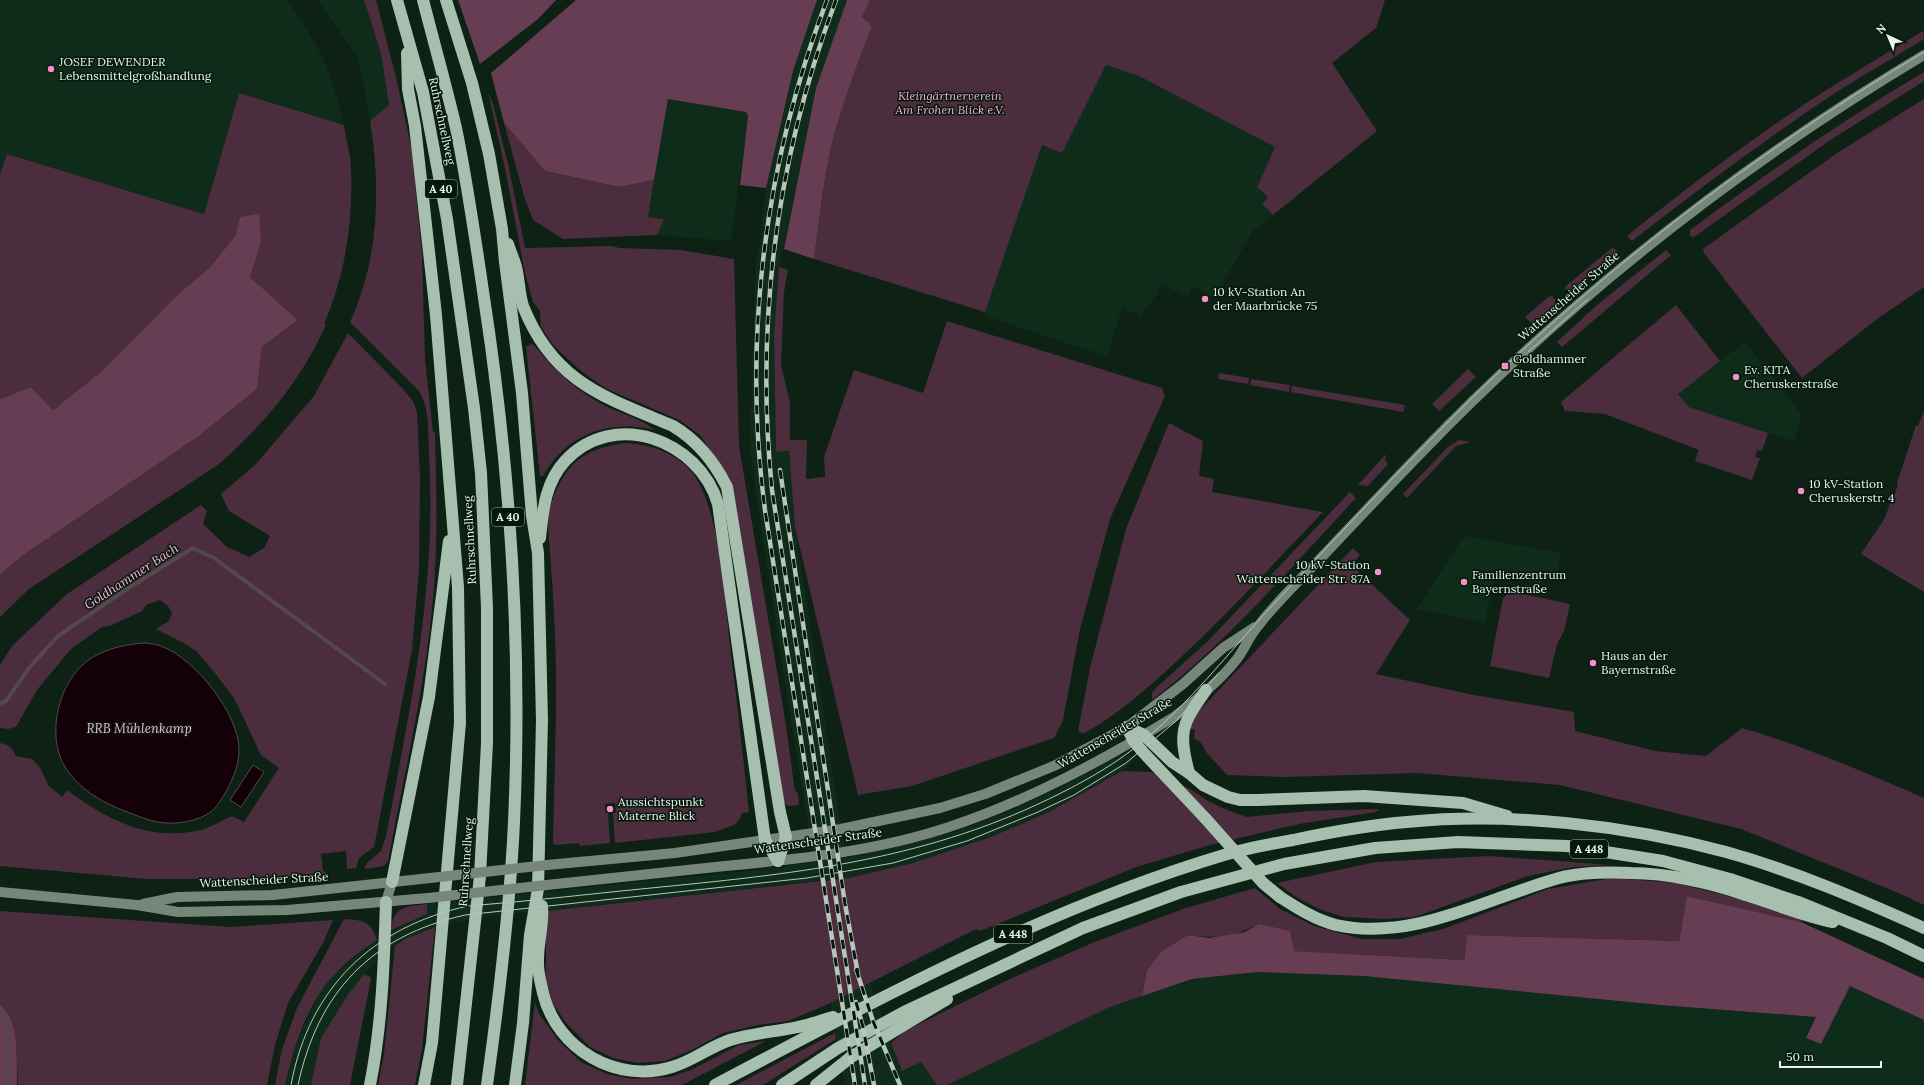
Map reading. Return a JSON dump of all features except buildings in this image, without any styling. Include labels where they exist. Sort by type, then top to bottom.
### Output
[{"type":"highway","name":"Ruhrschnellweg","points":[[397,0],[423,92],[447,219],[474,408],[481,481],[487,608],[487,743],[480,876],[457,1085]]},
{"type":"highway","name":"Ruhrschnellweg","points":[[423,0],[456,128],[477,246],[492,344],[505,460],[513,584],[516,692],[514,822],[504,951],[487,1085]]},
{"type":"highway","points":[[446,0],[472,83],[489,154],[502,228],[522,393],[532,516],[538,553]]},
{"type":"highway","points":[[407,37],[408,89],[415,126],[436,315],[458,587],[460,723],[432,1043],[424,1085]]},
{"type":"highway","points":[[502,228],[516,267],[522,303],[536,334],[551,355],[565,370],[588,388],[683,432],[703,450],[713,462],[726,487],[780,812],[786,837],[778,861]]},
{"type":"highway","points":[[515,1085],[523,1024],[530,935],[538,889],[542,720],[538,553],[542,510],[550,485],[565,462],[586,445],[599,439],[614,435],[628,434],[655,438],[681,454],[708,479],[714,490],[718,504],[765,840],[778,861]]},
{"type":"highway","points":[[392,882],[429,697],[452,518]]},
{"type":"highway","points":[[1189,773],[1183,747],[1183,729],[1189,714],[1206,690]]},
{"type":"highway","points":[[1127,726],[1139,738],[1205,818],[1263,883],[1294,906],[1313,916],[1336,925],[1369,929],[1396,928],[1458,912],[1560,878],[1598,872],[1633,872],[1666,876],[1705,884],[1745,894],[1806,916],[1860,926]]},
{"type":"highway","points":[[1139,738],[1189,773],[1203,785],[1215,792],[1240,800],[1364,796],[1463,803],[1518,820]]},
{"type":"highway","name":"A 448","points":[[861,1008],[940,968],[1080,905],[1140,883],[1227,854],[1334,831],[1407,822],[1518,820],[1606,828],[1662,837],[1726,852],[1845,892],[1924,928]]},
{"type":"highway","name":"A 448","points":[[782,1085],[838,1048],[904,1012],[1020,956],[1083,928],[1181,892],[1284,864],[1375,848],[1458,842],[1567,846],[1663,861],[1765,890],[1860,926],[1924,956]]},
{"type":"highway","points":[[538,889],[542,908],[538,964],[543,994],[552,1017],[567,1038],[586,1054],[609,1066],[642,1072],[670,1068],[687,1063],[728,1040],[754,1034],[799,1027],[861,1008]]},
{"type":"highway","points":[[370,1085],[374,1064],[385,946],[386,902]]},
{"type":"highway","points":[[816,1085],[851,1057],[1020,956]]},
{"type":"highway","points":[[715,1085],[861,1008]]},
{"type":"main road","name":"Wattenscheider Straße","points":[[0,892],[137,905],[178,912],[287,910],[428,898],[778,861],[858,850],[948,828],[992,812],[1041,790],[1139,738],[1174,717],[1206,690],[1236,660],[1258,625],[1424,450],[1491,384],[1582,301],[1662,234],[1759,161],[1924,55]]},
{"type":"main road","name":"Wattenscheider Straße","points":[[137,905],[177,897],[274,895],[558,864],[675,853],[862,825],[948,806],[1031,776],[1085,750],[1127,726],[1183,684],[1223,648],[1258,625]]},
{"type":"main road","points":[[386,902],[392,882]]},
{"type":"shaded area","points":[[0,0],[287,0],[306,27],[323,58],[333,84],[344,125],[239,93],[204,214],[8,154],[0,175]]},
{"type":"shaded area","points":[[318,0],[364,0],[381,53],[389,105],[370,121],[359,60]]},
{"type":"shaded area","points":[[458,0],[556,0],[538,19],[480,64]]},
{"type":"shaded area","points":[[576,0],[817,0],[793,71],[766,188],[740,185],[748,116],[746,112],[668,99],[654,180],[619,187],[545,171],[504,123],[491,73]]},
{"type":"shaded area","points":[[817,0],[847,0],[816,88],[779,267],[774,334],[776,452],[789,451],[795,527],[846,858],[907,845],[953,832],[1013,810],[1056,790],[1117,756],[1124,754],[1138,757],[1122,771],[1051,811],[991,837],[913,863],[849,878],[861,956],[900,1066],[903,1071],[921,1062],[937,1085],[844,1085],[822,949],[817,881],[476,918],[434,927],[401,941],[376,957],[376,963],[364,974],[321,1038],[311,1085],[285,1085],[292,1053],[321,991],[335,974],[360,952],[391,930],[427,914],[427,904],[775,868],[814,862],[782,665],[751,459],[750,439],[756,260],[760,245],[766,188],[793,71]]},
{"type":"shaded area","points":[[847,0],[870,0],[862,17],[869,22],[872,27],[848,90],[828,160],[814,259],[784,249],[816,88]]},
{"type":"shaded area","points":[[1106,65],[1139,76],[1275,147],[1257,187],[1268,197],[1262,204],[1273,215],[1253,231],[1214,298],[1193,287],[1188,297],[1161,284],[1156,295],[1149,305],[1147,305],[1141,316],[1122,307],[1109,352],[1105,355],[986,316],[985,312],[1042,145],[1062,153]]},
{"type":"shaded area","points":[[668,99],[746,112],[748,116],[731,241],[657,235],[663,219],[648,217]]},
{"type":"shaded area","points":[[259,214],[261,242],[250,277],[298,320],[262,347],[257,389],[199,436],[22,556],[0,575],[0,399],[31,387],[53,410],[103,370],[177,295],[210,267],[236,235],[240,217]]},
{"type":"shaded area","name":"Ev. KITA Cheruskerstraße","points":[[1745,342],[1802,415],[1794,441],[1689,407],[1678,393]]},
{"type":"shaded area","name":"Familienzentrum Bayernstraße","points":[[1464,536],[1561,553],[1556,580],[1544,577],[1542,584],[1495,574],[1485,623],[1417,609]]},
{"type":"shaded area","points":[[1687,896],[1801,922],[1924,979],[1924,1020],[1850,986],[1821,1044],[1806,1038],[1816,1017],[1660,1005],[1364,976],[1257,972],[1192,979],[1142,996],[1147,970],[1161,952],[1188,935],[1209,938],[1245,932],[1259,924],[1290,931],[1294,951],[1464,960],[1467,935],[1679,941]]},
{"type":"shaded area","points":[[1257,972],[1364,976],[1660,1005],[1816,1017],[1850,986],[1924,1020],[1924,1085],[947,1085],[1110,1007],[1192,979]]},
{"type":"shaded area","points":[[0,1004],[7,1012],[14,1031],[17,1053],[17,1085],[0,1085]]},
{"type":"green space","points":[[364,0],[376,0],[396,77],[414,160],[422,255],[425,359],[433,432],[435,432],[436,548],[431,621],[421,690],[388,861],[384,866],[364,869],[367,863],[381,851],[386,836],[404,741],[420,647],[429,552],[430,504],[428,422],[423,398],[419,391],[350,322],[360,298],[367,273],[375,223],[376,172],[370,121],[389,105],[381,53]]},
{"type":"green space","name":"Kleingärtnerverein Am Frohen Blick e.V.","points":[[870,0],[1385,0],[1376,28],[1332,63],[1377,131],[1273,215],[1262,204],[1268,197],[1257,187],[1275,147],[1139,76],[1106,65],[1062,153],[1042,145],[985,312],[814,259],[828,160],[832,144],[848,90],[872,27],[869,22],[862,17]]},
{"type":"green space","points":[[1923,31],[1924,39],[1859,78],[1772,136],[1632,241],[1627,236],[1768,129],[1817,96]]},
{"type":"green space","points":[[1924,72],[1924,81],[1829,141],[1694,237],[1690,236],[1690,230],[1747,188],[1834,128]]},
{"type":"green space","points":[[488,92],[493,104],[509,168],[525,248],[611,246],[620,248],[681,250],[734,259],[739,446],[785,719],[795,791],[798,793],[799,805],[787,806],[784,801],[731,480],[700,435],[679,420],[607,389],[582,372],[554,346],[541,327],[540,311],[533,302],[525,273],[506,173]]},
{"type":"green space","points":[[239,93],[344,125],[351,165],[351,210],[342,268],[324,324],[326,325],[316,346],[293,383],[266,417],[236,449],[219,464],[29,589],[0,617],[0,575],[22,556],[199,436],[257,389],[262,347],[298,320],[250,277],[253,268],[236,235],[210,267],[177,295],[103,370],[53,410],[31,387],[0,399],[0,175],[7,154],[204,214]]},
{"type":"green space","points":[[1924,99],[1924,287],[1877,319],[1802,378],[1704,253],[1703,249],[1837,153]]},
{"type":"green space","points":[[504,123],[545,171],[619,187],[654,180],[648,217],[664,219],[657,235],[563,239],[533,220],[524,196]]},
{"type":"green space","points":[[1613,247],[1618,253],[1572,290],[1566,290],[1565,288],[1567,285]]},
{"type":"green space","points":[[1666,250],[1671,255],[1562,347],[1557,342],[1597,305]]},
{"type":"green space","points":[[779,267],[788,270],[784,292],[781,365],[790,403],[790,440],[807,440],[806,479],[825,477],[824,457],[854,370],[923,393],[947,321],[1162,388],[1165,396],[1110,519],[1080,629],[1063,720],[1054,738],[912,786],[858,795],[795,527],[789,451],[776,452],[774,334]]},
{"type":"green space","points":[[1552,296],[1555,299],[1555,306],[1533,325],[1525,317],[1548,297]]},
{"type":"green space","points":[[1676,305],[1720,361],[1678,394],[1689,407],[1768,433],[1762,451],[1757,450],[1755,457],[1760,458],[1752,480],[1695,461],[1699,450],[1605,414],[1565,411],[1561,402]]},
{"type":"green space","points":[[348,333],[403,389],[413,401],[417,412],[420,478],[419,570],[412,650],[374,847],[359,858],[356,868],[347,869],[346,851],[321,854],[323,871],[326,872],[326,874],[262,879],[147,879],[0,866],[0,743],[10,747],[16,756],[32,759],[39,766],[49,786],[62,797],[67,790],[98,811],[130,826],[147,831],[182,833],[205,829],[232,816],[244,822],[279,768],[261,755],[234,698],[196,651],[156,629],[169,621],[172,613],[168,606],[160,600],[146,605],[142,611],[110,626],[102,627],[71,649],[37,690],[16,727],[8,729],[0,728],[0,665],[12,646],[67,594],[201,505],[207,511],[203,524],[227,547],[249,557],[264,548],[270,536],[229,511],[221,494],[255,465],[314,396]]},
{"type":"green space","points":[[533,344],[557,371],[584,394],[605,406],[637,419],[655,430],[638,427],[621,427],[590,433],[577,440],[564,450],[543,476],[540,476],[526,346]]},
{"type":"green space","points":[[1468,369],[1476,377],[1439,411],[1432,404]]},
{"type":"green space","points":[[1219,373],[1249,378],[1248,384],[1218,379]]},
{"type":"green space","points":[[1251,379],[1290,385],[1289,392],[1250,385]]},
{"type":"green space","points":[[1292,386],[1405,405],[1403,412],[1291,392]]},
{"type":"green space","points":[[1924,411],[1924,592],[1861,554],[1885,518],[1893,494],[1895,494],[1897,483],[1916,425],[1918,426]]},
{"type":"green space","points":[[1169,423],[1203,441],[1199,476],[1214,479],[1212,492],[1323,512],[1234,606],[1167,671],[1109,718],[1083,734],[1078,731],[1090,668],[1126,529]]},
{"type":"green space","points":[[1459,440],[1471,442],[1456,446],[1407,498],[1403,494],[1448,447]]},
{"type":"green space","points":[[625,443],[644,445],[654,448],[672,455],[680,461],[694,475],[703,491],[710,511],[720,557],[749,812],[742,813],[739,820],[734,825],[715,832],[615,843],[613,813],[616,813],[615,803],[605,804],[606,813],[608,813],[610,843],[580,846],[579,843],[556,845],[553,844],[556,661],[554,604],[548,528],[549,510],[562,478],[577,461],[586,454],[597,449]]},
{"type":"green space","points":[[1386,454],[1385,460],[1388,464],[1368,486],[1358,485]]},
{"type":"green space","points":[[1350,492],[1356,498],[1258,604],[1207,654],[1152,700],[1152,693],[1157,687],[1208,641]]},
{"type":"green space","points":[[1353,548],[1360,555],[1351,565],[1410,620],[1376,674],[1474,695],[1574,712],[1575,731],[1655,751],[1706,756],[1742,728],[1789,743],[1834,760],[1924,798],[1924,905],[1901,894],[1741,829],[1560,785],[1417,773],[1284,777],[1227,775],[1206,752],[1200,741],[1194,739],[1195,730],[1190,729],[1196,714]]},
{"type":"green space","points":[[1513,592],[1570,604],[1564,631],[1557,644],[1549,678],[1490,666],[1503,598],[1509,593]]},
{"type":"green space","points":[[1122,771],[1151,772],[1190,789],[1208,801],[1227,810],[1247,817],[1308,811],[1379,809],[1376,812],[1299,824],[1210,845],[1136,867],[980,931],[976,929],[824,1006],[788,1021],[758,1025],[723,1033],[692,1050],[665,1061],[637,1063],[613,1058],[590,1047],[566,1023],[552,1002],[546,982],[546,911],[849,878],[913,863],[991,837],[1051,811]]},
{"type":"green space","points":[[1489,856],[1611,865],[1573,867],[1528,876],[1415,917],[1385,919],[1344,917],[1321,910],[1296,897],[1277,883],[1376,862]]},
{"type":"green space","points":[[1613,878],[1676,883],[1748,901],[1802,919],[1801,922],[1687,896],[1679,941],[1467,935],[1464,960],[1293,951],[1259,924],[1242,932],[1225,936],[1207,937],[1188,935],[1162,952],[1147,970],[1142,996],[1110,1007],[947,1085],[937,1085],[921,1062],[902,1071],[891,1043],[905,1031],[1012,978],[1097,941],[1186,908],[1255,888],[1280,909],[1314,926],[1362,939],[1399,939],[1443,929],[1548,889]]},
{"type":"green space","points":[[427,904],[427,914],[391,930],[395,916],[402,909]]},
{"type":"green space","points":[[0,911],[231,927],[333,920],[323,943],[288,1003],[275,1045],[267,1085],[18,1085],[17,1053],[14,1031],[11,1021],[0,1004]]},
{"type":"green space","points":[[344,919],[361,921],[369,925],[377,940],[345,964],[326,984],[317,997],[303,1026],[292,1056],[285,1085],[275,1085],[282,1049],[297,1008]]},
{"type":"green space","points":[[435,927],[422,1049],[415,1085],[378,1085],[384,1054],[395,946],[405,939]]},
{"type":"green space","points":[[364,974],[371,979],[350,1085],[311,1085],[321,1038],[347,996]]},
{"type":"green space","points":[[535,1002],[539,1014],[558,1040],[581,1062],[607,1074],[632,1079],[670,1077],[691,1070],[739,1045],[766,1041],[682,1085],[525,1085]]},
{"type":"green space","points":[[835,1033],[836,1039],[763,1085],[736,1085]]},
{"type":"water","name":"RRB Mühlenkamp","points":[[145,643],[159,645],[175,653],[201,675],[213,690],[232,720],[237,736],[239,756],[230,785],[212,811],[200,818],[187,822],[162,823],[151,821],[99,799],[77,782],[65,767],[59,754],[56,739],[56,723],[64,692],[71,678],[81,666],[93,657],[105,651],[132,644]]},
{"type":"water","points":[[253,765],[264,772],[241,807],[230,800]]},
{"type":"waterway","name":"Goldhammer Bach","points":[[0,704],[6,701],[29,668],[58,636],[130,587],[193,548],[214,558],[385,684]]},
{"type":"waterway","name":"Goldhammer Bach","points":[[0,1014],[8,1027],[10,1085]]},
{"type":"tram line","points":[[291,1085],[300,1050],[313,1019],[330,991],[350,967],[375,946],[402,929],[434,916],[468,906],[714,882],[816,869],[866,860],[964,834],[1061,793],[1103,770],[1160,727],[1193,694],[1270,608],[1401,469],[1500,371],[1556,320],[1614,270],[1734,177],[1859,92],[1924,52]]},
{"type":"tram line","points":[[1528,352],[1588,299]]},
{"type":"tram line","points":[[298,1085],[307,1052],[319,1022],[335,996],[354,973],[376,953],[402,937],[432,925],[465,915],[807,878],[893,863],[967,841],[1038,812],[1074,795],[1126,763],[1176,721],[1219,673]]},
{"type":"railway","points":[[827,0],[806,61],[788,124],[774,187],[764,251],[758,316],[756,381],[759,445],[765,510],[855,1085]]},
{"type":"railway","points":[[836,0],[815,60],[798,120],[785,181],[775,242],[769,303],[766,365],[767,427],[772,490],[865,1085]]},
{"type":"railway","points":[[780,470],[845,904],[858,974]]},
{"type":"railway","points":[[856,969],[873,1021],[900,1085]]},
{"type":"railway","points":[[856,1002],[863,1027],[874,1085]]},
{"type":"place","name":"JOSEF DEWENDER Lebensmittelgroßhandlung","points":[[51,69]]},
{"type":"place","name":"10 kV-Station An der Maarbrücke 75","points":[[1205,299]]},
{"type":"place","name":"Goldhammer Straße","points":[[1505,366]]},
{"type":"place","name":"Ev. KITA Cheruskerstraße","points":[[1736,377]]},
{"type":"place","name":"10 kV-Station Cheruskerstr. 4","points":[[1801,491]]},
{"type":"place","name":"10 kV-Station Wattenscheider Str. 87A","points":[[1378,572]]},
{"type":"place","name":"Familienzentrum Bayernstraße","points":[[1464,582]]},
{"type":"place","name":"Haus an der Bayernstraße","points":[[1593,663]]},
{"type":"place","name":"Aussichtspunkt Materne Blick","points":[[610,809]]}]
